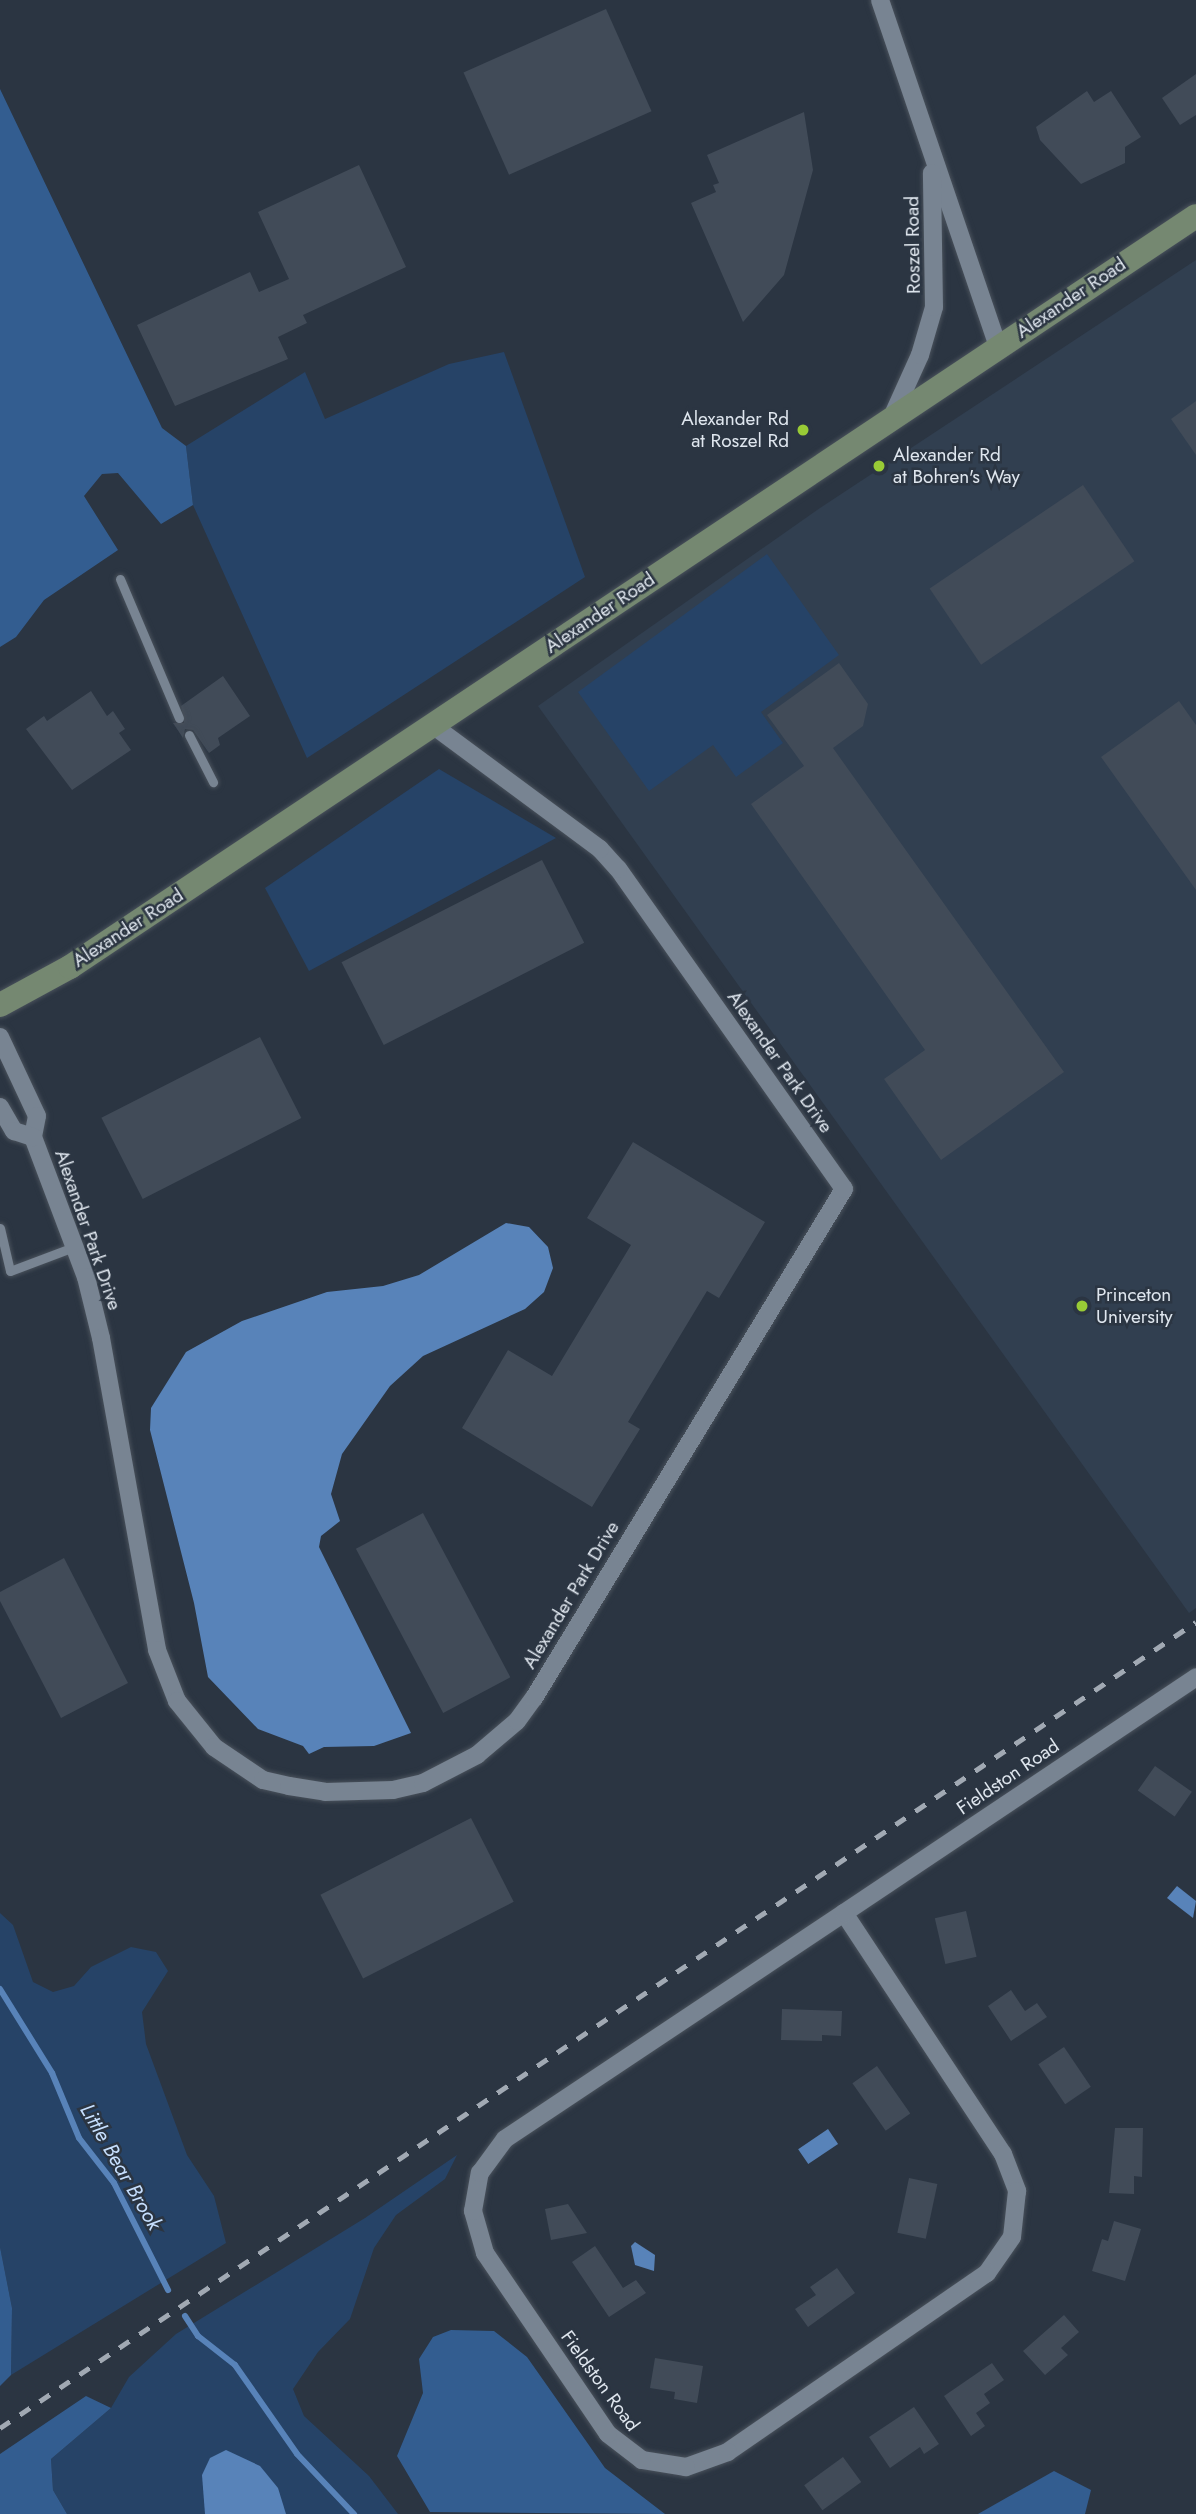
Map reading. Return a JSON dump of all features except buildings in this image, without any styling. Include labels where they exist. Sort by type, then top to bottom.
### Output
[{"type":"street","name":"Roszel Road","points":[[880,0],[998,347]]},
{"type":"street","name":"Roszel Road","points":[[891,417],[926,339],[937,291],[931,148]]},
{"type":"street","name":"Alexander Road","points":[[0,1005],[69,967],[1196,216]]},
{"type":"street","name":"Alexander Park Drive","points":[[0,1037],[37,1116],[33,1137],[74,1247],[101,1338],[157,1650],[172,1691],[192,1724],[214,1747],[263,1780],[325,1792],[393,1790],[423,1783],[497,1741],[534,1698],[844,1189],[618,869],[600,849],[434,726]]},
{"type":"street","name":"Alexander Park Drive","points":[[0,1107],[14,1130],[33,1137]]},
{"type":"street","name":"Fieldston Road","points":[[844,1913],[1003,2154],[1017,2191],[1012,2237],[987,2273],[728,2452],[686,2467],[642,2460],[608,2434],[485,2253],[473,2211],[480,2173],[505,2139],[844,1913],[1193,1686]]},
{"type":"lane","points":[[120,579],[179,718]]},
{"type":"lane","points":[[189,735],[212,782]]},
{"type":"lane","points":[[0,1228],[10,1271],[74,1247]]},
{"type":"shaded area","points":[[0,89],[162,428],[186,446],[193,505],[161,524],[118,473],[102,474],[84,496],[118,550],[44,600],[16,637],[0,647]]},
{"type":"shaded area","name":"Princeton University","points":[[1196,260],[1196,1608],[1189,1613],[538,706],[820,508]]},
{"type":"shaded area","points":[[504,352],[585,577],[307,758],[193,505],[186,446],[305,372],[325,419],[449,364]]},
{"type":"shaded area","points":[[767,554],[839,655],[761,712],[783,743],[736,777],[713,745],[649,791],[578,692]]},
{"type":"shaded area","points":[[439,769],[556,838],[309,971],[265,888]]},
{"type":"shaded area","points":[[506,1223],[529,1227],[548,1247],[553,1268],[544,1292],[525,1309],[423,1356],[390,1386],[342,1454],[331,1494],[340,1521],[321,1536],[319,1547],[411,1733],[374,1746],[324,1747],[309,1754],[303,1746],[258,1729],[208,1677],[194,1603],[150,1430],[151,1408],[186,1352],[242,1321],[327,1292],[383,1286],[419,1275]]},
{"type":"shaded area","points":[[1177,1886],[1196,1901],[1193,1918],[1167,1898]]},
{"type":"shaded area","points":[[0,1913],[13,1925],[33,1982],[53,1992],[74,1986],[91,1967],[131,1947],[156,1952],[168,1971],[142,2012],[146,2044],[187,2155],[214,2196],[226,2243],[11,2375],[12,2308],[0,2247]]},
{"type":"shaded area","points":[[828,2129],[838,2144],[808,2164],[798,2149]]},
{"type":"shaded area","points":[[457,2155],[445,2179],[396,2215],[374,2248],[350,2319],[318,2352],[293,2389],[304,2416],[369,2476],[398,2514],[67,2514],[53,2490],[51,2459],[111,2408],[129,2377],[176,2334],[365,2218]]},
{"type":"shaded area","points":[[635,2242],[655,2255],[654,2271],[635,2265],[631,2246]]},
{"type":"shaded area","points":[[0,2247],[12,2308],[11,2375],[0,2386]]},
{"type":"shaded area","points":[[451,2330],[494,2331],[527,2357],[605,2468],[665,2514],[430,2512],[397,2456],[423,2393],[419,2359],[433,2337]]},
{"type":"shaded area","points":[[86,2396],[111,2408],[51,2459],[53,2490],[67,2514],[0,2514],[0,2454]]},
{"type":"shaded area","points":[[226,2450],[260,2466],[278,2488],[286,2514],[205,2514],[202,2475],[210,2458]]},
{"type":"shaded area","points":[[1054,2471],[1091,2490],[1085,2514],[978,2514]]},
{"type":"waterway","name":"Little Bear Brook","points":[[0,1989],[52,2073],[79,2138],[114,2183],[168,2290]]},
{"type":"waterway","name":"Little Bear Brook","points":[[185,2316],[198,2336],[235,2365],[297,2454],[354,2514]]},
{"type":"railway","points":[[0,2428],[1196,1622]]},
{"type":"place","name":"Alexander Rd at Roszel Rd","points":[[803,430]]},
{"type":"place","name":"Alexander Rd at Bohren's Way","points":[[879,466]]},
{"type":"place","name":"Princeton University","points":[[1082,1306]]}]
